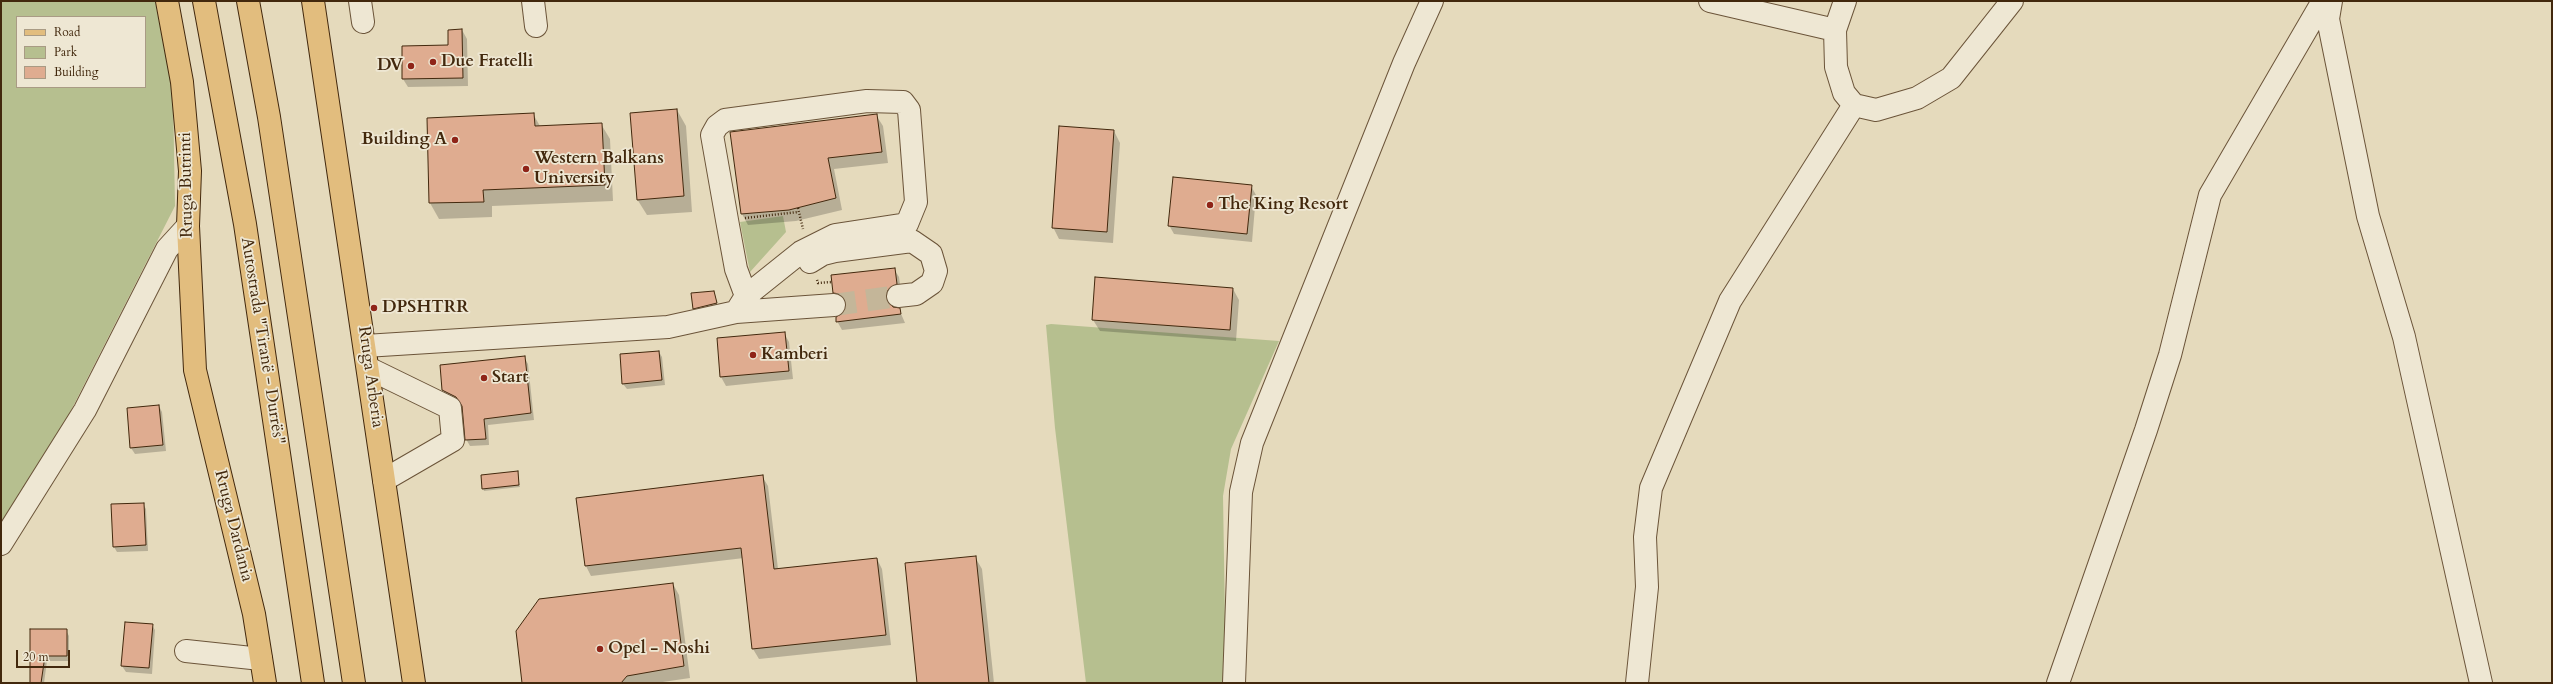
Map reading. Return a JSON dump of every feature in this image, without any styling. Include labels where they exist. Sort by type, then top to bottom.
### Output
[{"type":"main road","name":"Rruga Butrinti","points":[[167,1],[182,82],[190,171],[188,226],[195,370]]},
{"type":"main road","name":"Autostrada \"Tiranë - Durrës\"","points":[[204,1],[244,224],[313,683]]},
{"type":"main road","points":[[248,1],[269,117],[354,683]]},
{"type":"main road","name":"Rruga Arberia","points":[[313,1],[414,683]]},
{"type":"main road","name":"Rruga Dardania","points":[[195,370],[254,614],[265,683]]},
{"type":"street","points":[[533,1],[536,26]]},
{"type":"street","points":[[1234,683],[1242,492],[1252,443],[1404,63],[1432,1]]},
{"type":"street","points":[[1710,1],[1835,30]]},
{"type":"street","points":[[1845,1],[1835,30],[1836,66],[1844,93],[1854,105],[1876,110],[1918,98],[1938,88],[1951,78],[2012,1]]},
{"type":"street","points":[[2058,683],[2151,415],[2170,354],[2210,195],[2324,1]]},
{"type":"street","points":[[2330,1],[2328,19],[2368,216],[2404,338],[2481,683]]},
{"type":"street","points":[[867,101],[903,102],[909,110],[916,202],[907,224],[835,235],[801,252],[741,304],[712,135],[717,126],[725,120],[867,101]]},
{"type":"street","points":[[1637,683],[1647,587],[1645,536],[1651,488],[1730,301],[1854,105]]},
{"type":"street","points":[[1,544],[85,410],[167,249],[188,226]]},
{"type":"street","points":[[365,346],[668,327],[741,304],[823,254],[912,241],[931,254],[936,271],[932,283],[916,294],[898,296]]},
{"type":"street","points":[[741,304],[834,305]]},
{"type":"street","points":[[368,368],[450,408],[453,440],[384,480]]},
{"type":"street","points":[[186,651],[261,658]]},
{"type":"path","points":[[727,220],[798,212]]},
{"type":"green space","points":[[1,1],[155,1],[173,95],[175,206],[63,426],[1,522]]},
{"type":"green space","points":[[783,216],[786,232],[750,272],[740,222]]},
{"type":"green space","points":[[1051,324],[1279,341],[1231,449],[1223,496],[1226,683],[1086,683],[1055,428],[1046,325]]},
{"type":"building","name":"Due Fratelli","points":[[462,29],[463,78],[402,79],[402,46],[448,45],[448,30]]},
{"type":"building","points":[[677,109],[684,196],[637,200],[630,113]]},
{"type":"building","points":[[534,113],[535,126],[602,123],[605,185],[483,190],[484,202],[429,203],[427,118]]},
{"type":"building","points":[[877,114],[882,152],[828,158],[836,198],[789,210],[741,214],[730,132]]},
{"type":"building","points":[[1059,126],[1114,130],[1107,232],[1052,228]]},
{"type":"building","name":"The King Resort","points":[[1173,177],[1252,185],[1247,234],[1168,226]]},
{"type":"building","points":[[895,268],[897,284],[887,291],[886,298],[893,307],[900,308],[901,314],[836,322],[836,317],[845,311],[846,304],[840,294],[833,293],[831,275]]},
{"type":"building","points":[[1095,277],[1233,288],[1230,330],[1092,320]]},
{"type":"building","points":[[714,291],[717,303],[693,309],[691,293]]},
{"type":"building","name":"Kamberi","points":[[785,332],[789,371],[720,377],[717,338]]},
{"type":"building","points":[[659,351],[662,380],[622,384],[620,354]]},
{"type":"building","name":"Start","points":[[525,356],[531,413],[484,419],[486,439],[465,440],[462,406],[456,397],[442,390],[440,365]]},
{"type":"building","points":[[159,405],[163,445],[130,448],[127,408]]},
{"type":"building","points":[[518,471],[519,485],[482,489],[481,475]]},
{"type":"building","points":[[763,475],[774,569],[877,558],[886,635],[752,649],[741,548],[585,566],[576,498]]},
{"type":"building","points":[[144,503],[146,545],[113,547],[111,504]]},
{"type":"building","points":[[976,556],[989,683],[917,683],[905,563]]},
{"type":"building","name":"Opel - Noshi","points":[[673,583],[684,666],[627,676],[621,683],[522,683],[516,631],[539,599]]},
{"type":"building","points":[[125,622],[153,624],[149,668],[121,666]]},
{"type":"building","points":[[30,629],[67,629],[67,656],[45,656],[41,683],[30,683]]},
{"type":"tunnel","points":[[834,305],[898,296]]},
{"type":"place","name":"Due Fratelli","points":[[433,62]]},
{"type":"place","name":"DV","points":[[411,66]]},
{"type":"place","name":"Building A","points":[[455,140]]},
{"type":"place","name":"Western Balkans University","points":[[526,169]]},
{"type":"place","name":"The King Resort","points":[[1210,205]]},
{"type":"place","name":"DPSHTRR","points":[[374,308]]},
{"type":"place","name":"Kamberi","points":[[753,355]]},
{"type":"place","name":"Start","points":[[484,378]]},
{"type":"place","name":"Opel - Noshi","points":[[600,649]]}]
